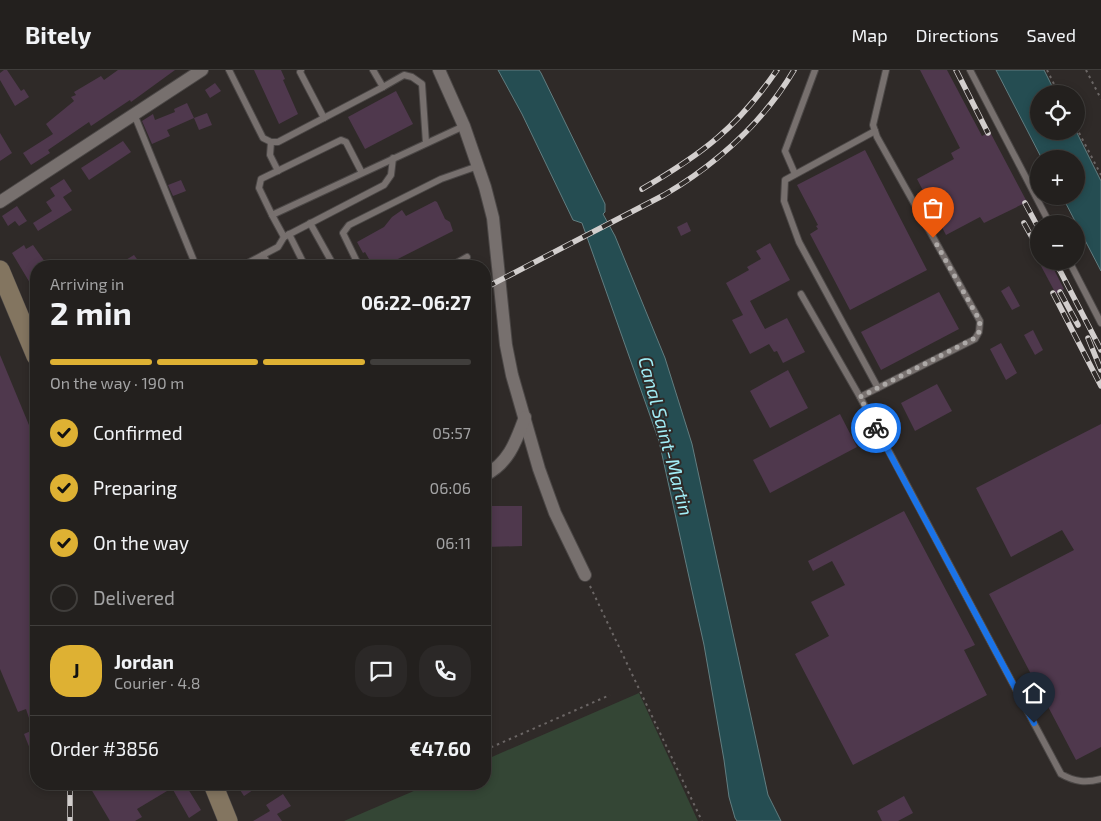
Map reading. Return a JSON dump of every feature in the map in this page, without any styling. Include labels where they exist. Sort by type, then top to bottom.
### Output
[{"type":"street","points":[[0,202],[202,70]]},
{"type":"street","points":[[439,70],[464,126],[479,166],[493,218],[506,345],[512,375],[555,513],[585,575]]},
{"type":"street","points":[[0,270],[30,342]]},
{"type":"street","points":[[491,471],[507,458],[525,417]]},
{"type":"street","points":[[215,790],[228,821]]},
{"type":"lane","points":[[229,70],[263,138],[271,142],[278,142],[404,74],[422,84],[426,143]]},
{"type":"lane","points":[[301,70],[300,72],[324,118]]},
{"type":"lane","points":[[373,70],[383,87]]},
{"type":"lane","points":[[795,174],[785,151],[815,70]]},
{"type":"lane","points":[[860,397],[975,338],[979,332],[980,321],[876,137],[873,125],[886,70]]},
{"type":"lane","points":[[970,70],[1045,215]]},
{"type":"lane","points":[[134,114],[194,260]]},
{"type":"lane","points":[[272,215],[464,126]]},
{"type":"lane","points":[[875,131],[785,180],[784,201],[799,242],[878,388]]},
{"type":"lane","points":[[301,260],[272,215],[259,188],[261,179],[341,140],[346,142],[362,173]]},
{"type":"lane","points":[[271,142],[270,155],[278,171]]},
{"type":"lane","points":[[254,260],[278,247],[286,235],[384,185],[391,175],[393,158]]},
{"type":"lane","points":[[356,260],[343,233],[349,225],[441,179],[479,166]]},
{"type":"lane","points":[[310,223],[331,260]]},
{"type":"lane","points":[[263,255],[266,260]]},
{"type":"lane","points":[[462,260],[467,257]]},
{"type":"lane","points":[[1074,270],[1101,323]]},
{"type":"lane","points":[[801,294],[860,397],[1061,774],[1071,780],[1088,782],[1101,779]]},
{"type":"path","points":[[1047,70],[1054,85]]},
{"type":"path","points":[[1086,70],[1101,99]]},
{"type":"path","points":[[1083,140],[1101,175]]},
{"type":"path","points":[[585,575],[702,821]]},
{"type":"path","points":[[491,747],[610,695]]},
{"type":"green space","points":[[639,693],[698,821],[344,821],[416,790],[491,790],[491,757]]},
{"type":"water","name":"Canal Saint-Martin","points":[[498,70],[539,70],[541,73],[605,204],[605,212],[603,214],[615,236],[665,358],[692,444],[768,795],[781,821],[737,821],[735,818],[729,797],[704,645],[659,441],[582,223],[573,220],[522,114]]},
{"type":"water","points":[[996,70],[1044,70],[1052,85],[1030,85],[1030,136]]},
{"type":"water","points":[[1032,140],[1080,140],[1101,181],[1101,271],[1085,240],[1085,215],[1072,215],[1067,205],[1085,205],[1085,150],[1037,150]]},
{"type":"building","points":[[7,70],[21,91],[24,89],[29,97],[15,106],[0,80],[0,73]]},
{"type":"building","points":[[118,70],[175,70],[131,102],[130,100],[91,126],[89,122],[48,150],[50,153],[31,165],[23,153],[53,134],[46,124],[74,101],[71,97],[76,95],[74,92],[101,76],[104,80]]},
{"type":"building","points":[[254,70],[281,70],[285,79],[283,80],[298,114],[279,124]]},
{"type":"building","points":[[920,70],[947,70],[982,136],[990,132],[1027,202],[984,223],[980,217],[946,235],[917,179],[954,159],[951,153],[960,148]]},
{"type":"building","points":[[215,83],[221,91],[210,98],[205,90]]},
{"type":"building","points":[[396,91],[413,124],[365,149],[348,117]]},
{"type":"building","points":[[187,103],[194,118],[167,130],[170,136],[152,144],[142,121],[153,114],[155,120],[175,112],[174,109]]},
{"type":"building","points":[[207,113],[212,125],[199,130],[194,118]]},
{"type":"building","points":[[0,133],[12,153],[0,161]]},
{"type":"building","points":[[123,141],[131,152],[89,180],[81,168]]},
{"type":"building","points":[[865,150],[927,270],[850,310],[810,234],[818,229],[816,226],[818,225],[797,185]]},
{"type":"building","points":[[64,179],[72,191],[63,197],[72,210],[38,231],[33,223],[52,211],[46,202],[55,196],[50,188]]},
{"type":"building","points":[[181,180],[186,191],[173,196],[168,185]]},
{"type":"building","points":[[435,201],[445,219],[450,222],[453,231],[396,260],[370,260],[357,242],[384,227],[392,217],[402,210],[406,216]]},
{"type":"building","points":[[17,206],[27,221],[19,226],[15,221],[8,226],[2,216]]},
{"type":"building","points":[[687,222],[691,231],[681,236],[677,227]]},
{"type":"building","points":[[770,243],[790,280],[750,301],[765,329],[787,318],[805,352],[783,363],[777,351],[774,352],[769,344],[750,354],[732,320],[743,315],[726,283],[749,270],[747,267],[761,259],[756,251]]},
{"type":"building","points":[[24,245],[26,249],[33,245],[44,260],[30,260],[30,283],[12,253]]},
{"type":"building","points":[[134,255],[138,260],[126,260]]},
{"type":"building","points":[[1043,270],[1054,270],[1064,289],[1056,294]]},
{"type":"building","points":[[1009,286],[1020,306],[1012,310],[1001,291]]},
{"type":"building","points":[[939,292],[959,329],[881,370],[861,332]]},
{"type":"building","points":[[1033,330],[1043,350],[1035,355],[1024,335]]},
{"type":"building","points":[[1001,343],[1017,373],[1006,380],[990,349]]},
{"type":"building","points":[[0,355],[30,428],[30,721],[26,709],[18,712],[0,669]]},
{"type":"building","points":[[788,370],[808,408],[770,428],[750,391]]},
{"type":"building","points":[[937,384],[952,411],[915,431],[901,403]]},
{"type":"building","points":[[840,414],[857,447],[770,493],[753,460]]},
{"type":"building","points":[[1101,424],[1101,747],[1076,760],[989,594],[1074,550],[1062,530],[1011,557],[976,488]]},
{"type":"building","points":[[491,506],[522,506],[522,546],[491,547]]},
{"type":"building","points":[[904,511],[975,645],[964,650],[987,695],[853,765],[795,654],[829,636],[811,602],[845,585],[832,561],[813,571],[808,561]]},
{"type":"building","points":[[30,731],[30,749],[24,734]]},
{"type":"building","points":[[92,790],[169,790],[137,809],[142,817],[135,821],[110,821]]},
{"type":"building","points":[[173,790],[189,790],[201,810],[189,818]]},
{"type":"building","points":[[240,790],[253,790],[244,796]]},
{"type":"building","points":[[283,794],[291,806],[277,814],[282,821],[253,821],[270,811],[266,805]]},
{"type":"building","points":[[904,796],[913,813],[898,821],[882,821],[877,811]]},
{"type":"railway","points":[[642,189],[683,164],[733,124],[777,70]]},
{"type":"railway","points":[[491,285],[664,195],[703,170],[753,125],[768,108],[794,70]]},
{"type":"railway","points":[[956,70],[988,133]]},
{"type":"railway","points":[[1025,203],[1031,215]]},
{"type":"railway","points":[[1024,223],[1030,234]]},
{"type":"railway","points":[[1060,270],[1101,350]]},
{"type":"railway","points":[[1060,292],[1078,325]]},
{"type":"railway","points":[[1053,293],[1101,386]]},
{"type":"railway","points":[[1088,338],[1101,370]]},
{"type":"railway","points":[[70,790],[70,821]]},
{"type":"way so far","points":[[876,428],[860,397],[975,338],[979,332],[980,321],[933,238]]},
{"type":"route","points":[[876,428],[1034,723]]}]
